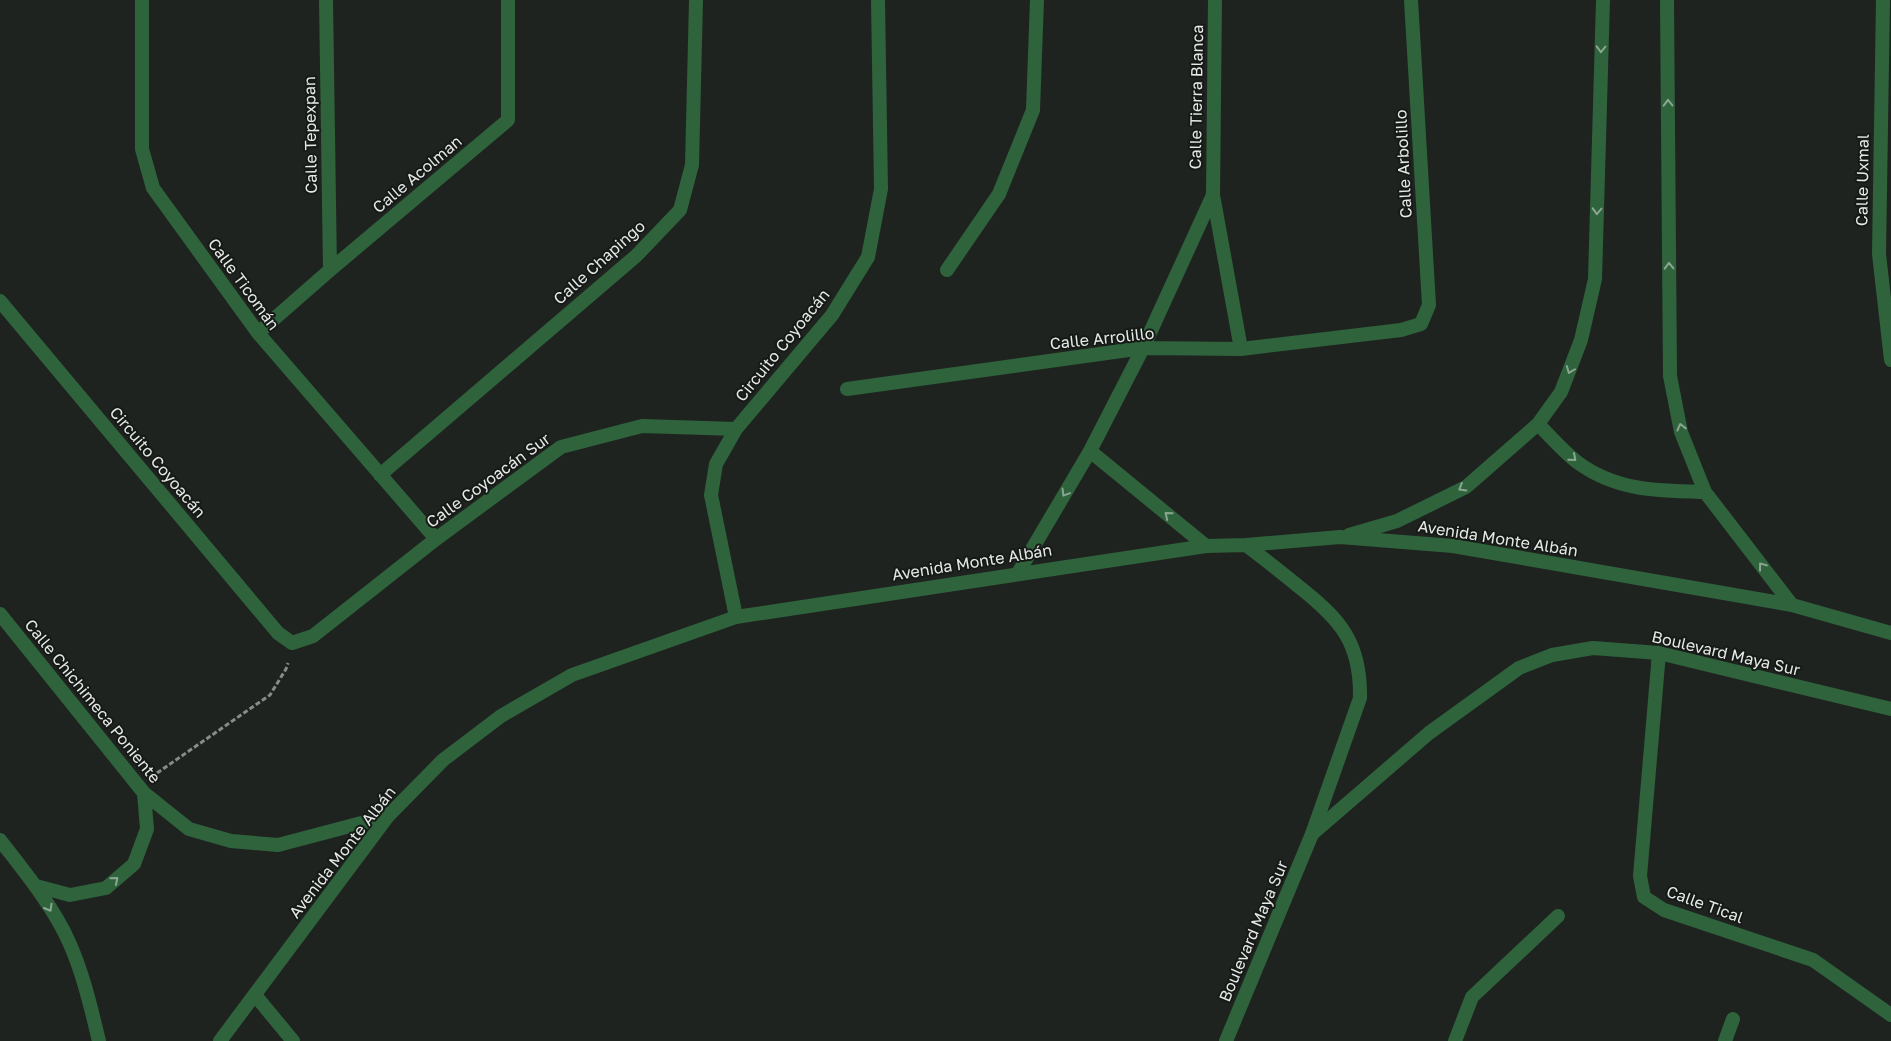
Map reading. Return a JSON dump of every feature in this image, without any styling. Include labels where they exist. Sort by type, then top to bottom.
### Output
[{"type":"street","name":"Calle Ticomán","points":[[142,0],[142,150],[153,188],[258,333],[436,539]]},
{"type":"street","name":"Calle Tepexpan","points":[[326,0],[330,270]]},
{"type":"street","name":"Calle Acolman","points":[[258,333],[508,120],[508,0]]},
{"type":"street","name":"Calle Chapingo","points":[[380,475],[636,256],[680,210],[692,165],[696,0]]},
{"type":"street","name":"Circuito Coyoacán","points":[[736,617],[711,494],[716,464],[736,429],[832,315],[868,257],[881,189],[878,0]]},
{"type":"street","points":[[947,270],[999,194],[1033,110],[1038,0]]},
{"type":"street","name":"Calle Tierra Blanca","points":[[1215,0],[1213,195],[1241,349]]},
{"type":"street","name":"Calle Arbolillo","points":[[1411,0],[1429,305],[1421,324]]},
{"type":"street","points":[[1340,537],[1397,521],[1466,486],[1538,424],[1561,392],[1581,340],[1595,279],[1602,0]]},
{"type":"street","points":[[1666,0],[1670,376],[1681,432],[1705,492],[1792,604]]},
{"type":"street","name":"Calle Uxmal","points":[[1882,0],[1885,191],[1879,254],[1891,360]]},
{"type":"street","name":"Calle Tierra Blanca","points":[[1018,573],[1090,451],[1143,348],[1213,195]]},
{"type":"street","name":"Circuito Coyoacán","points":[[0,300],[278,633],[292,643]]},
{"type":"street","name":"Calle Arrolillo","points":[[847,389],[1143,348],[1241,349],[1401,330],[1421,324]]},
{"type":"street","points":[[1538,424],[1576,461],[1602,477],[1630,487],[1658,491],[1705,492]]},
{"type":"street","name":"Calle Coyoacán Sur","points":[[292,643],[313,636],[436,539],[561,447],[642,426],[736,429]]},
{"type":"street","points":[[1090,451],[1206,546]]},
{"type":"street","name":"Avenida Monte Albán","points":[[220,1041],[388,816],[443,760],[501,716],[572,675],[736,617],[1206,546],[1246,545],[1340,537],[1453,546],[1792,604],[1891,633]]},
{"type":"street","name":"Boulevard Maya Sur","points":[[1226,1041],[1312,834],[1360,698],[1357,660],[1351,643],[1340,624],[1324,606],[1246,545]]},
{"type":"street","name":"Calle Chichimeca Poniente","points":[[0,614],[141,790],[189,829],[231,841],[278,845],[388,816]]},
{"type":"street","name":"Boulevard Maya Sur","points":[[1312,834],[1429,733],[1519,668],[1552,655],[1593,648],[1659,653],[1891,709]]},
{"type":"street","name":"Calle Tical","points":[[1659,653],[1640,876],[1644,897],[1664,910],[1813,960],[1891,1015]]},
{"type":"street","points":[[36,886],[70,895],[106,888],[134,864],[147,829],[141,790]]},
{"type":"street","points":[[0,840],[36,886],[68,941],[87,993],[99,1041]]},
{"type":"street","points":[[1455,1041],[1472,997],[1558,916]]},
{"type":"street","points":[[255,995],[293,1041]]},
{"type":"street","points":[[1725,1041],[1733,1019]]},
{"type":"path","points":[[141,790],[270,695],[286,669],[292,643]]}]
